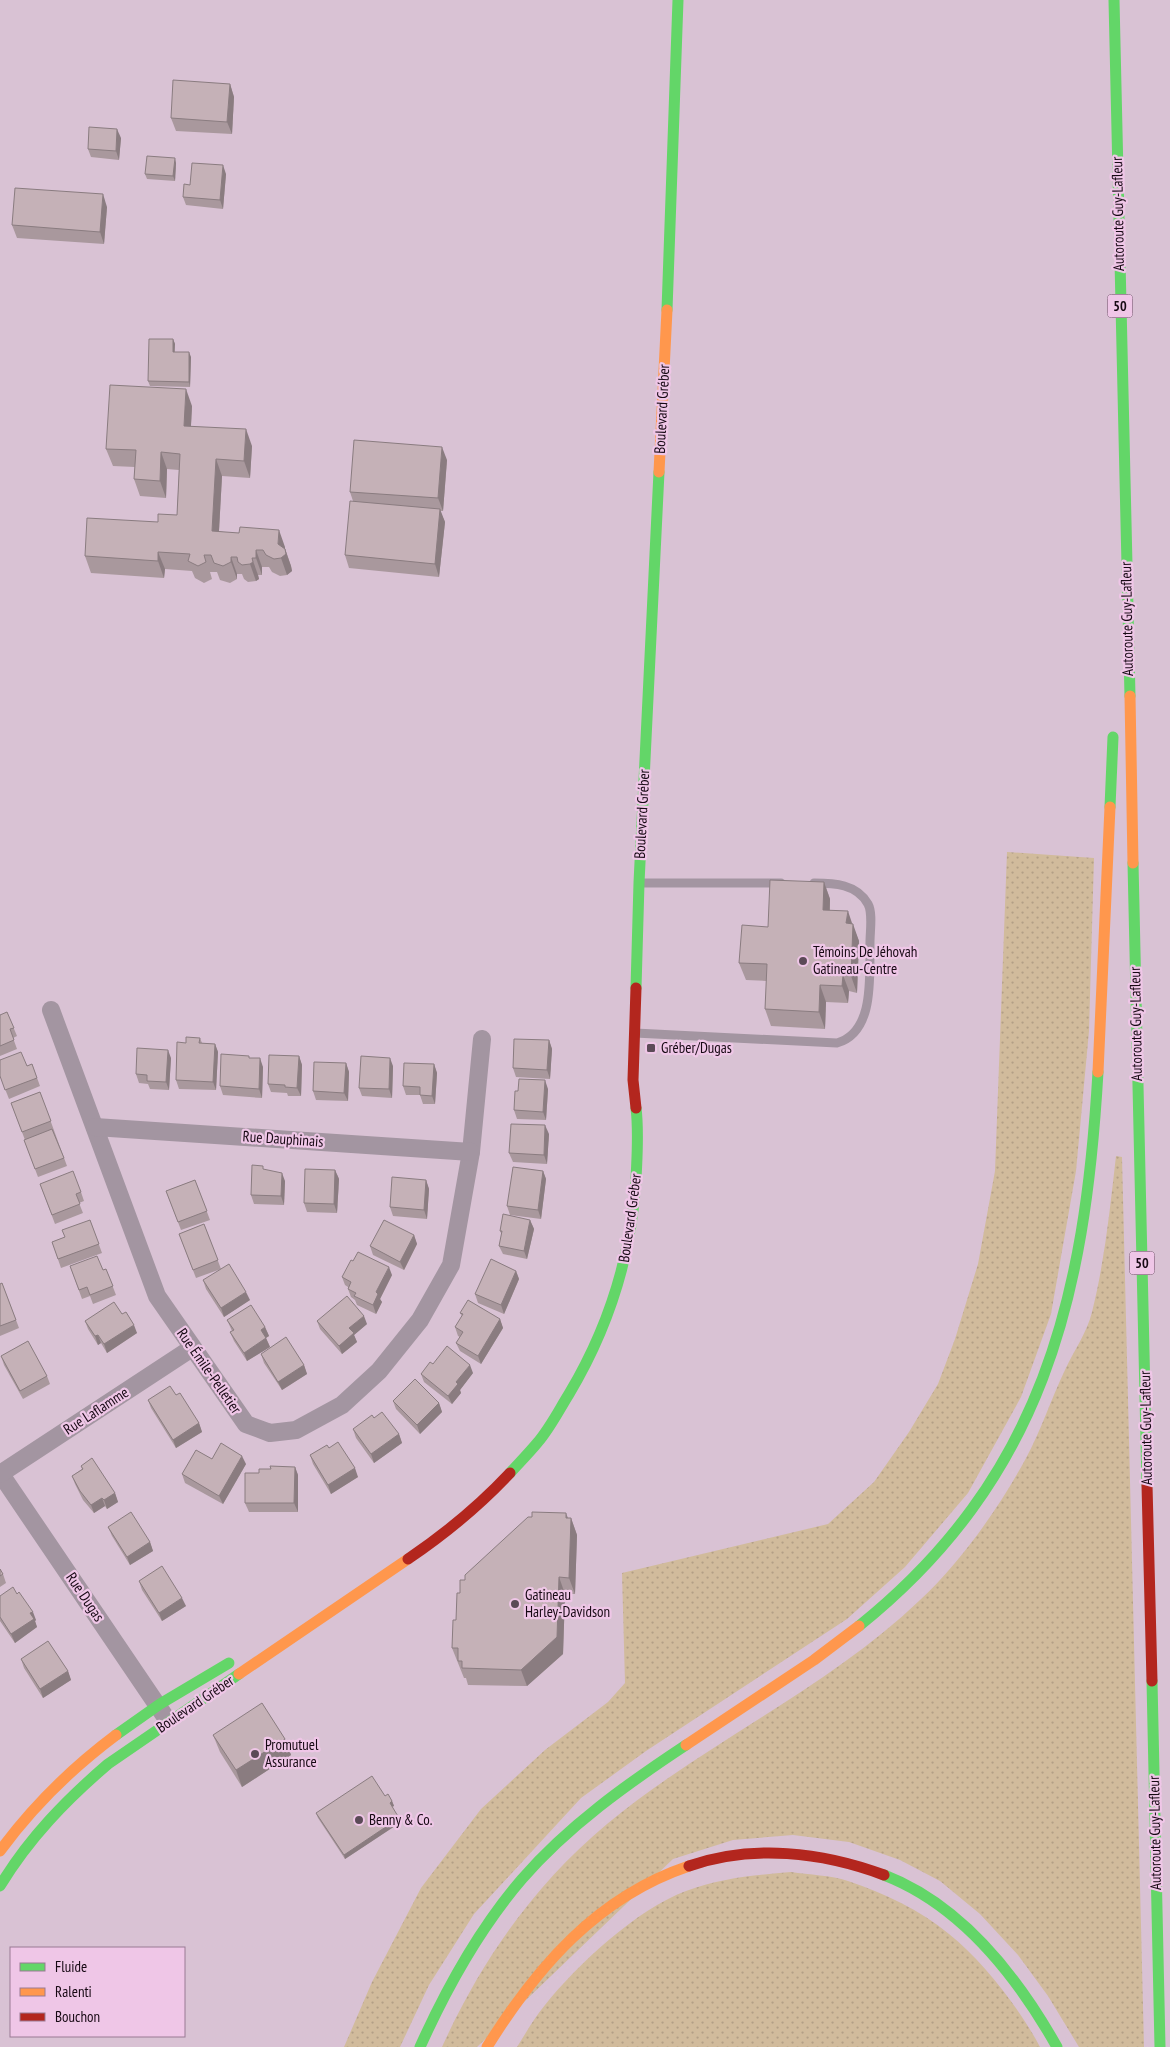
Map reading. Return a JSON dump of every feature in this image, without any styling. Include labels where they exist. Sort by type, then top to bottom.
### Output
[{"type":"main road","name":"Boulevard Gréber","points":[[0,1886],[38,1830],[64,1802],[108,1764],[418,1552],[462,1519],[488,1496],[539,1441],[587,1364],[605,1325],[622,1273],[634,1208],[639,1132],[632,1080],[639,883],[670,242],[678,0]]},
{"type":"main road","name":"Autoroute Guy-Lafleur","points":[[1114,0],[1160,2047]]},
{"type":"main road","points":[[1117,646],[1124,478]]},
{"type":"main road","points":[[420,2047],[446,1991],[470,1949],[507,1898],[539,1861],[575,1828],[618,1793],[813,1661],[889,1602],[926,1566],[962,1524],[990,1484],[1015,1442],[1037,1396],[1062,1321],[1081,1238],[1090,1171],[1099,1062],[1114,725]]},
{"type":"main road","name":"Boulevard Gréber","points":[[326,1601],[418,1552]]},
{"type":"main road","name":"Boulevard Gréber","points":[[0,1851],[26,1815],[66,1774],[159,1705],[237,1657]]},
{"type":"main road","points":[[487,2047],[519,1998],[559,1951],[604,1911],[629,1893],[651,1880],[693,1864],[728,1856],[764,1853],[804,1854],[845,1861],[879,1872],[914,1889],[931,1900],[963,1925],[994,1958],[1036,2012],[1057,2047]]},
{"type":"street","name":"Rue Émile-Pelletier","points":[[50,1010],[157,1296],[246,1424],[270,1432],[296,1430],[342,1405],[379,1372],[420,1320],[451,1265],[471,1152],[482,1038]]},
{"type":"street","name":"Rue Dauphinais","points":[[95,1127],[471,1152]]},
{"type":"street","name":"Rue Laflamme","points":[[0,1473],[192,1348]]},
{"type":"street","name":"Rue Dugas","points":[[0,1473],[159,1705],[168,1722]]},
{"type":"lane","points":[[639,883],[789,883]]},
{"type":"lane","points":[[634,1033],[836,1043],[850,1037],[863,1016],[869,998],[869,905],[858,893],[841,884],[809,883]]},
{"type":"shaded area","points":[[1007,852],[1094,858],[1089,1031],[1076,1171],[1051,1314],[1021,1397],[968,1493],[905,1567],[847,1619],[646,1751],[581,1798],[474,1914],[429,1985],[400,2047],[344,2047],[372,1982],[421,1888],[481,1809],[545,1750],[608,1702],[625,1683],[622,1573],[828,1524],[874,1482],[909,1432],[938,1384],[955,1339],[978,1264],[995,1171]]},
{"type":"shaded area","points":[[1116,1156],[1122,1157],[1144,2047],[1079,2047],[1048,1996],[1018,1955],[980,1914],[940,1881],[900,1860],[849,1842],[793,1835],[733,1840],[673,1859],[477,2047],[442,2047],[474,1984],[512,1926],[556,1872],[581,1848],[607,1824],[645,1794],[846,1661],[884,1632],[935,1585],[978,1534],[1025,1460],[1060,1381],[1090,1320],[1104,1254]]},
{"type":"shaded area","points":[[791,1872],[834,1877],[848,1881],[901,1903],[938,1925],[962,1945],[1000,1986],[1032,2032],[1040,2047],[517,2047],[541,2010],[558,1989],[609,1940],[628,1924],[648,1911],[667,1899],[712,1883],[751,1876]]},
{"type":"building","points":[[173,80],[230,84],[227,122],[171,118]]},
{"type":"building","points":[[89,127],[117,129],[116,151],[88,149]]},
{"type":"building","points":[[147,156],[175,158],[173,176],[145,174]]},
{"type":"building","points":[[192,163],[223,165],[220,200],[183,197],[184,184],[190,185]]},
{"type":"building","points":[[15,188],[103,194],[100,232],[12,225]]},
{"type":"building","points":[[149,339],[173,339],[173,352],[189,352],[189,382],[148,381]]},
{"type":"building","points":[[110,385],[186,389],[184,426],[246,429],[244,461],[216,459],[212,531],[239,533],[240,527],[279,530],[278,544],[285,549],[286,554],[281,558],[274,559],[266,555],[263,550],[256,550],[256,558],[252,558],[253,562],[250,564],[242,565],[238,562],[237,557],[231,557],[231,562],[223,566],[214,563],[211,555],[204,555],[206,562],[198,566],[188,561],[190,554],[158,552],[158,561],[85,556],[87,518],[158,522],[158,514],[177,515],[180,454],[161,452],[160,481],[134,479],[136,450],[106,449]]},
{"type":"building","points":[[354,440],[442,447],[438,498],[350,492]]},
{"type":"building","points":[[350,501],[440,509],[435,564],[345,555]]},
{"type":"building","name":"Témoins De Jéhovah Gatineau-Centre","points":[[770,880],[824,882],[823,910],[848,911],[846,923],[853,924],[851,976],[843,975],[842,986],[820,985],[819,1012],[765,1009],[767,964],[739,963],[742,925],[768,927]]},
{"type":"building","points":[[7,1012],[14,1028],[10,1029],[14,1040],[0,1046],[0,1015]]},
{"type":"building","points":[[186,1037],[200,1038],[199,1043],[215,1044],[213,1082],[176,1080],[177,1042],[186,1043]]},
{"type":"building","points":[[514,1039],[549,1040],[547,1070],[513,1068]]},
{"type":"building","points":[[137,1048],[168,1050],[166,1082],[147,1081],[147,1075],[136,1074]]},
{"type":"building","points":[[21,1052],[27,1066],[32,1064],[37,1078],[5,1090],[0,1076],[0,1060]]},
{"type":"building","points":[[221,1054],[260,1058],[259,1089],[220,1086]]},
{"type":"building","points":[[269,1055],[299,1056],[297,1088],[268,1084]]},
{"type":"building","points":[[361,1056],[390,1058],[389,1089],[359,1088]]},
{"type":"building","points":[[314,1062],[346,1063],[344,1093],[313,1091]]},
{"type":"building","points":[[404,1063],[434,1064],[432,1096],[420,1095],[420,1087],[403,1086]]},
{"type":"building","points":[[519,1079],[545,1080],[543,1112],[514,1110],[515,1091],[518,1091]]},
{"type":"building","points":[[40,1092],[51,1121],[22,1132],[11,1103]]},
{"type":"building","points":[[511,1124],[545,1125],[544,1155],[509,1153]]},
{"type":"building","points":[[52,1129],[64,1158],[35,1169],[24,1140]]},
{"type":"building","points":[[252,1165],[263,1166],[263,1169],[282,1173],[281,1196],[251,1195]]},
{"type":"building","points":[[513,1167],[543,1171],[538,1210],[507,1206]]},
{"type":"building","points":[[305,1169],[335,1170],[334,1204],[304,1203]]},
{"type":"building","points":[[73,1171],[81,1192],[76,1194],[80,1204],[52,1215],[40,1184]]},
{"type":"building","points":[[392,1177],[426,1180],[424,1210],[390,1207]]},
{"type":"building","points":[[195,1180],[207,1211],[178,1222],[166,1191]]},
{"type":"building","points":[[503,1214],[530,1220],[524,1251],[499,1246]]},
{"type":"building","points":[[90,1220],[99,1244],[58,1259],[52,1242],[65,1237],[62,1230]]},
{"type":"building","points":[[384,1220],[414,1235],[400,1262],[370,1246]]},
{"type":"building","points":[[204,1224],[218,1260],[193,1270],[179,1234]]},
{"type":"building","points":[[358,1252],[389,1267],[376,1292],[378,1294],[373,1305],[354,1296],[356,1293],[348,1289],[351,1282],[342,1277],[351,1260],[353,1261]]},
{"type":"building","points":[[97,1256],[103,1270],[106,1269],[113,1286],[90,1295],[87,1287],[79,1290],[70,1266]]},
{"type":"building","points":[[491,1259],[516,1271],[501,1305],[475,1294]]},
{"type":"building","points":[[229,1264],[246,1292],[221,1308],[203,1280]]},
{"type":"building","points":[[2,1283],[16,1320],[0,1326],[0,1284]]},
{"type":"building","points":[[347,1296],[364,1316],[349,1328],[354,1333],[339,1346],[317,1321]]},
{"type":"building","points":[[468,1300],[500,1319],[478,1356],[456,1343],[463,1332],[455,1327],[463,1314],[460,1313]]},
{"type":"building","points":[[114,1302],[122,1314],[126,1312],[134,1325],[104,1344],[98,1335],[95,1336],[85,1321]]},
{"type":"building","points":[[251,1305],[265,1327],[261,1330],[266,1338],[244,1353],[230,1332],[234,1330],[227,1320]]},
{"type":"building","points":[[286,1337],[304,1365],[278,1382],[261,1354]]},
{"type":"building","points":[[28,1341],[47,1376],[20,1391],[1,1356]]},
{"type":"building","points":[[447,1346],[470,1365],[456,1382],[458,1384],[448,1396],[421,1374],[430,1362],[433,1364]]},
{"type":"building","points":[[415,1379],[439,1403],[417,1425],[393,1401]]},
{"type":"building","points":[[170,1386],[176,1395],[180,1393],[199,1423],[173,1440],[148,1400]]},
{"type":"building","points":[[382,1412],[399,1434],[371,1454],[353,1429],[372,1415],[374,1418]]},
{"type":"building","points":[[338,1442],[355,1468],[328,1485],[310,1455],[327,1445],[329,1448]]},
{"type":"building","points":[[221,1443],[242,1456],[219,1496],[182,1474],[196,1450],[212,1459]]},
{"type":"building","points":[[92,1458],[115,1493],[91,1505],[80,1491],[72,1476],[83,1469],[81,1466]]},
{"type":"building","points":[[270,1466],[295,1467],[294,1503],[245,1503],[245,1473],[259,1473],[259,1469],[271,1469]]},
{"type":"building","points":[[131,1512],[150,1542],[127,1557],[108,1527]]},
{"type":"building","name":"Gatineau Harley-Davidson","points":[[532,1512],[566,1513],[566,1518],[571,1518],[569,1578],[559,1577],[557,1637],[521,1670],[462,1668],[462,1661],[458,1661],[458,1648],[452,1648],[453,1620],[456,1620],[457,1593],[460,1593],[460,1580],[465,1580],[465,1575],[528,1517],[532,1517]]},
{"type":"building","points":[[162,1566],[182,1598],[159,1613],[139,1581]]},
{"type":"building","points":[[13,1587],[17,1594],[19,1592],[33,1612],[30,1613],[34,1619],[11,1634],[0,1617],[0,1596]]},
{"type":"building","points":[[48,1641],[68,1671],[40,1689],[21,1659]]},
{"type":"building","points":[[262,1703],[285,1739],[236,1770],[213,1735]]},
{"type":"building","name":"Benny & Co.","points":[[372,1776],[385,1796],[388,1794],[392,1801],[390,1803],[399,1818],[344,1855],[316,1813]]},
{"type":"traffic: fast","points":[[667,310],[678,0]]},
{"type":"traffic: fast","points":[[1114,0],[1130,696]]},
{"type":"traffic: fast","points":[[636,988],[639,883],[659,472]]},
{"type":"traffic: fast","points":[[1110,807],[1113,737]]},
{"type":"traffic: fast","points":[[1133,863],[1147,1485]]},
{"type":"traffic: fast","points":[[859,1626],[922,1569],[972,1509],[1012,1445],[1043,1378],[1065,1308],[1081,1233],[1092,1155],[1098,1072]]},
{"type":"traffic: fast","points":[[510,1473],[542,1437],[569,1394],[596,1343],[616,1291],[629,1237],[633,1209],[638,1144],[636,1108]]},
{"type":"traffic: fast","points":[[116,1735],[160,1704],[229,1663]]},
{"type":"traffic: fast","points":[[0,1886],[11,1868],[49,1820],[92,1778],[108,1764],[239,1674]]},
{"type":"traffic: fast","points":[[1152,1681],[1160,2047]]},
{"type":"traffic: fast","points":[[420,2047],[441,2002],[465,1959],[506,1898],[522,1879],[559,1841],[599,1807],[686,1745]]},
{"type":"traffic: fast","points":[[884,1875],[912,1888],[938,1905],[985,1946],[1024,1994],[1057,2047]]},
{"type":"traffic: slow","points":[[659,472],[667,310]]},
{"type":"traffic: slow","points":[[1130,696],[1133,863]]},
{"type":"traffic: slow","points":[[1098,1072],[1110,807]]},
{"type":"traffic: slow","points":[[239,1674],[408,1559]]},
{"type":"traffic: slow","points":[[686,1745],[814,1660],[859,1626]]},
{"type":"traffic: slow","points":[[0,1851],[40,1803],[84,1761],[116,1735]]},
{"type":"traffic: slow","points":[[487,2047],[527,1989],[572,1938],[626,1896],[656,1879],[689,1866]]},
{"type":"traffic: jam","points":[[636,988],[633,1080],[636,1108]]},
{"type":"traffic: jam","points":[[408,1559],[461,1519],[510,1473]]},
{"type":"traffic: jam","points":[[1147,1485],[1152,1681]]},
{"type":"traffic: jam","points":[[689,1866],[713,1859],[738,1855],[762,1853],[787,1854],[812,1856],[836,1861],[884,1875]]},
{"type":"place","name":"Témoins De Jéhovah Gatineau-Centre","points":[[803,961]]},
{"type":"place","name":"Gréber/Dugas","points":[[651,1048]]},
{"type":"place","name":"Gatineau Harley-Davidson","points":[[515,1604]]},
{"type":"place","name":"Promutuel Assurance","points":[[255,1754]]},
{"type":"place","name":"Benny & Co.","points":[[359,1820]]}]
